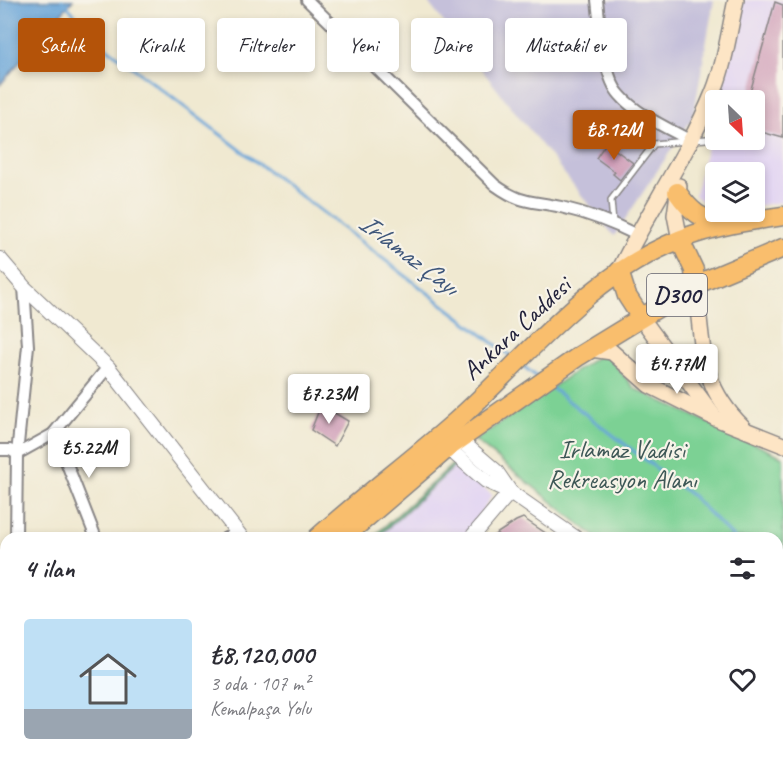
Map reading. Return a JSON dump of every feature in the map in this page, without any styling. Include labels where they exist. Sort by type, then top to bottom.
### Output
[{"type":"highway","points":[[677,192],[691,212],[707,221],[733,224]]},
{"type":"highway","name":"Ankara Caddesi","points":[[349,532],[458,435],[552,325],[619,271],[680,240],[733,224],[783,216]]},
{"type":"highway","points":[[680,240],[694,270],[695,285]]},
{"type":"highway","name":"Ankara Caddesi","points":[[324,532],[458,435],[640,316],[729,268],[783,248]]},
{"type":"highway","points":[[619,271],[622,286],[640,316]]},
{"type":"highway","points":[[354,532],[379,507]]},
{"type":"highway","points":[[319,532],[336,521]]},
{"type":"main road","points":[[619,271],[691,141],[714,91],[736,0]]},
{"type":"main road","points":[[680,240],[675,215],[677,192],[691,141]]},
{"type":"main road","points":[[700,318],[706,294],[729,268]]},
{"type":"main road","points":[[695,285],[708,375],[713,391],[731,416],[747,431]]},
{"type":"main road","points":[[640,316],[715,418]]},
{"type":"main road","points":[[585,353],[612,352],[650,385],[715,418],[783,445]]},
{"type":"street","points":[[307,0],[495,185],[516,200],[561,207],[613,223],[637,235]]},
{"type":"street","points":[[597,0],[603,46],[618,94],[633,107],[691,141]]},
{"type":"street","points":[[0,259],[24,287],[108,367],[231,532]]},
{"type":"street","points":[[16,532],[17,454],[28,346],[24,287]]},
{"type":"street","points":[[17,454],[53,434],[108,367]]},
{"type":"street","points":[[53,434],[58,441],[94,532]]},
{"type":"street","points":[[458,435],[486,481],[510,492],[566,532]]},
{"type":"street","points":[[0,450],[10,450],[17,454]]},
{"type":"street","points":[[476,532],[510,492]]},
{"type":"lane","points":[[613,223],[611,200],[654,144],[705,139]]},
{"type":"shaded area","points":[[426,0],[714,0],[693,117],[614,236],[483,72],[493,72],[493,18],[440,18]]},
{"type":"shaded area","points":[[739,0],[783,0],[783,202],[765,205],[765,162],[705,162],[705,204],[695,195],[706,150],[765,150],[765,90],[722,90]]},
{"type":"shaded area","points":[[454,463],[492,495],[470,532],[379,532]]},
{"type":"green space","name":"Irlamaz Vadisi Rekreasyon Alanı","points":[[603,356],[610,359],[635,389],[783,457],[783,532],[590,532],[475,440],[595,358]]},
{"type":"green space","points":[[454,463],[456,465],[383,532],[379,532]]},
{"type":"water","points":[[0,0],[73,0],[58,18],[18,18],[18,64],[0,85]]},
{"type":"building","points":[[775,2],[783,5],[783,138],[765,133],[765,90],[751,90]]},
{"type":"building","points":[[606,143],[633,163],[620,180],[613,174],[615,172],[596,158]]},
{"type":"building","points":[[321,405],[348,421],[335,446],[311,430]]},
{"type":"building","points":[[523,518],[544,532],[499,532]]},
{"type":"waterway","name":"Irlamaz Çayı","points":[[62,0],[97,40],[513,358]]},
{"type":"waterway","name":"Irlamaz Çayı","points":[[523,366],[537,377]]},
{"type":"waterway","name":"Irlamaz Çayı","points":[[549,386],[691,495],[728,532]]}]
